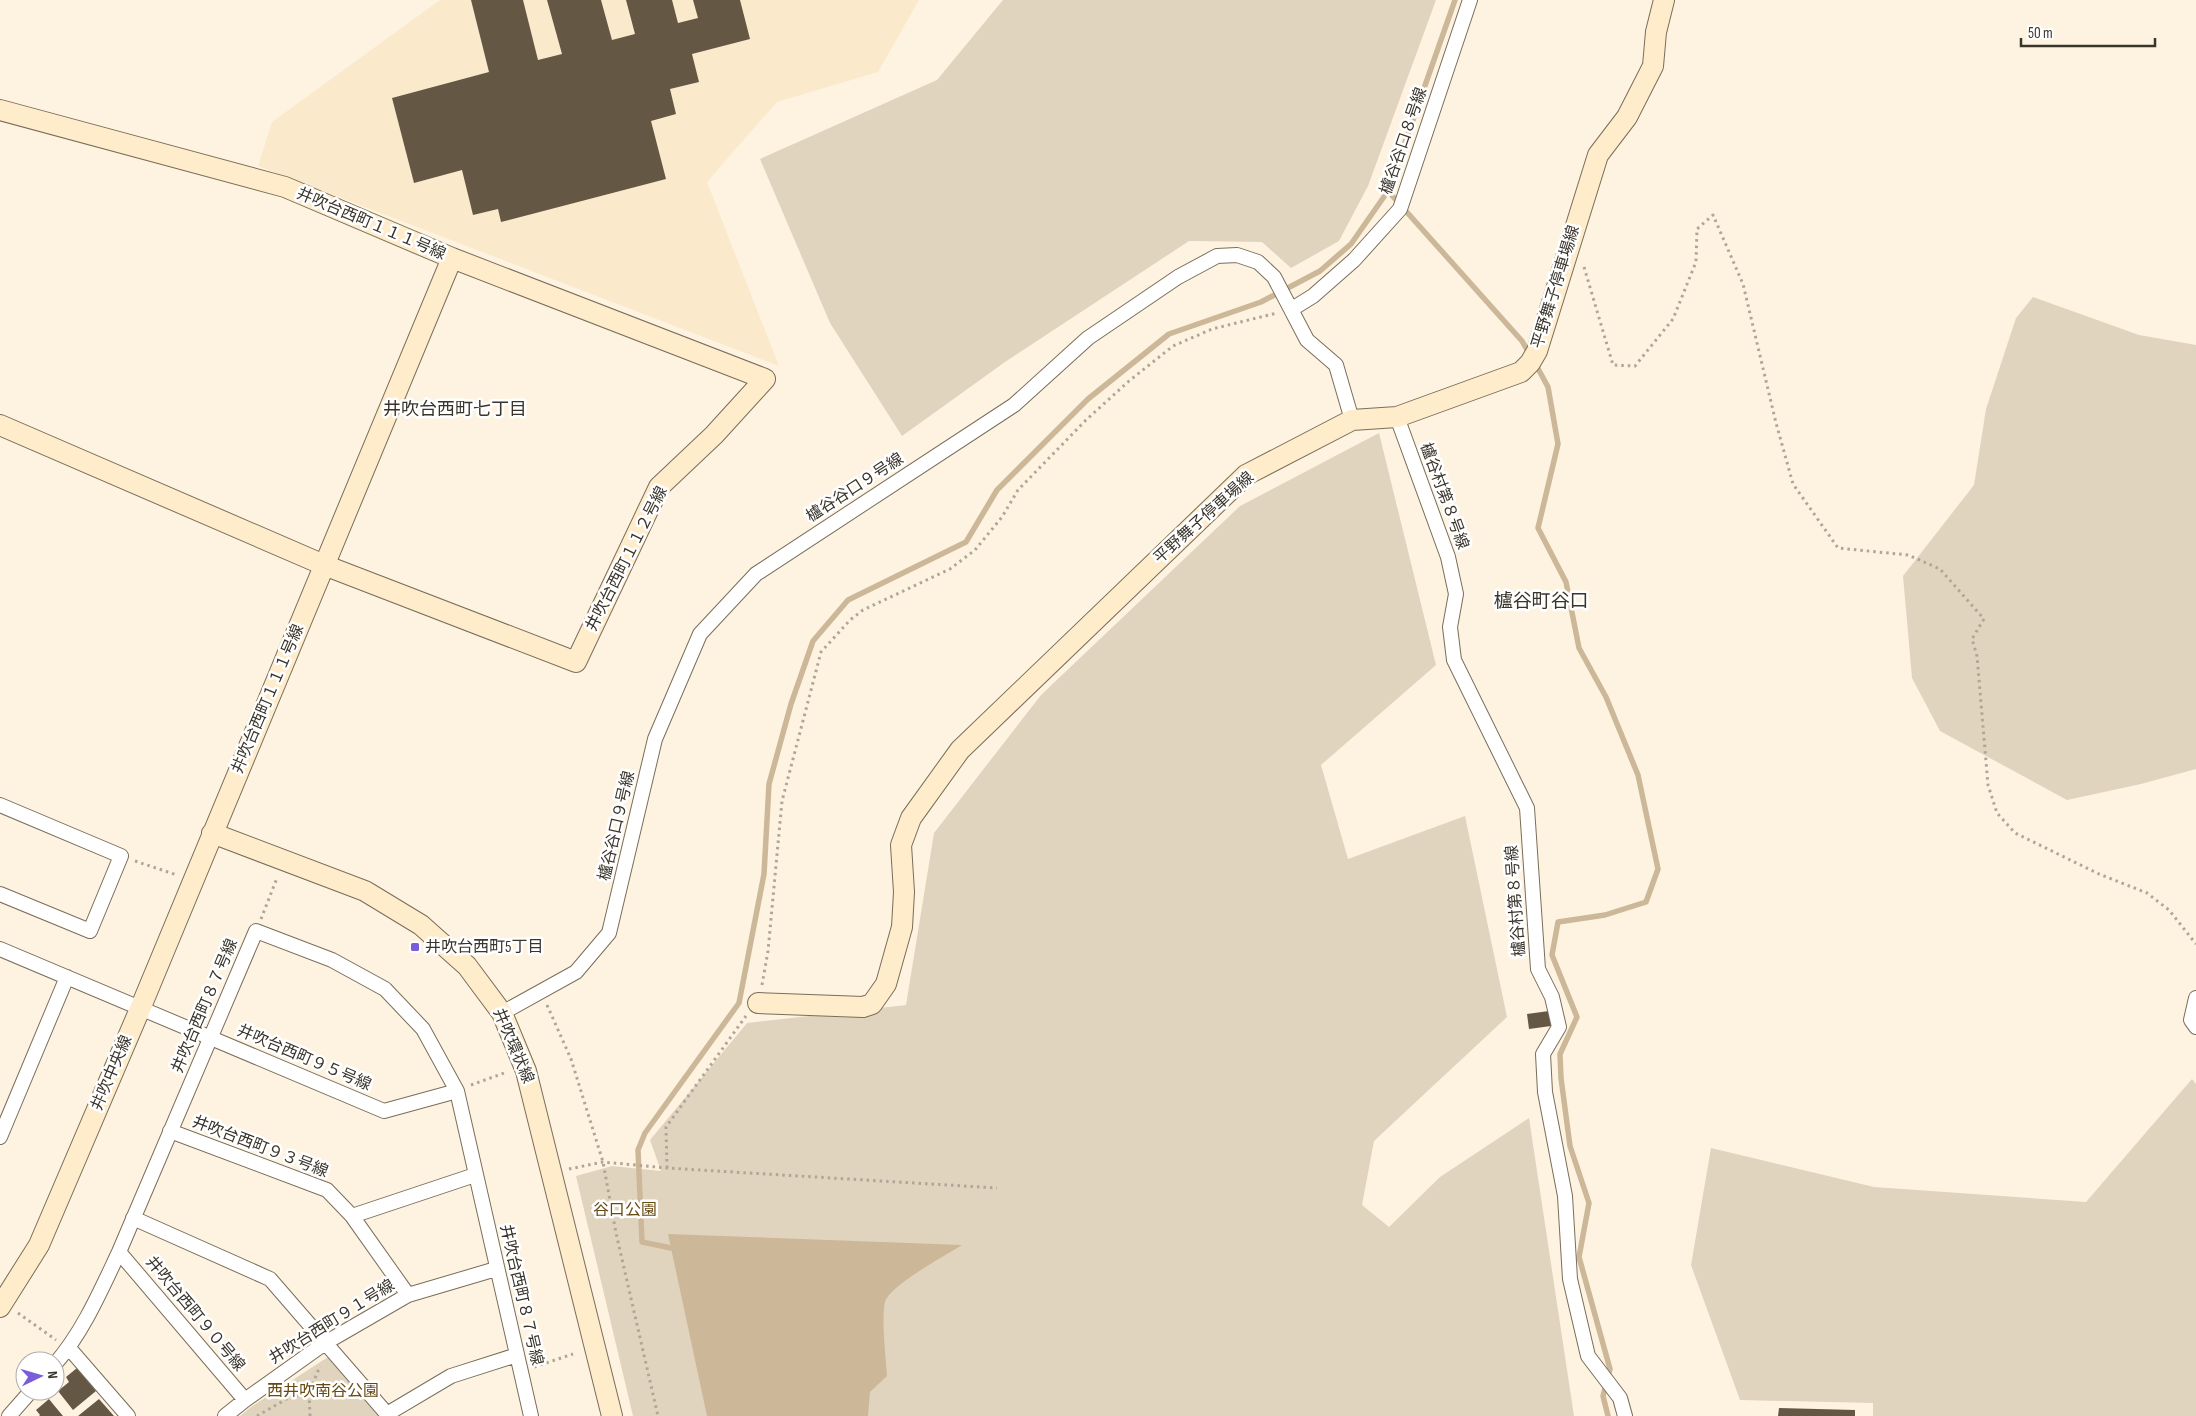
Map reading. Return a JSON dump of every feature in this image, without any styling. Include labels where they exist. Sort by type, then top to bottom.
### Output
[{"type":"street","name":"櫨谷谷口８号線","points":[[1292,309],[1313,296],[1354,260],[1400,208],[1470,0]]},
{"type":"street","name":"平野舞子停車場線","points":[[758,1003],[862,1007],[872,1004],[886,984],[902,927],[904,892],[901,845],[911,818],[960,750],[1246,475],[1352,420],[1397,417],[1521,372],[1534,357],[1598,155],[1627,117],[1652,66],[1656,32],[1664,0]]},
{"type":"street","name":"井吹台西町１１１号線","points":[[0,110],[286,187],[452,258],[212,833]]},
{"type":"street","name":"櫨谷谷口９号線","points":[[502,1013],[576,972],[609,933],[655,739],[700,634],[756,574],[1014,405],[1088,338],[1178,277],[1217,256],[1237,255],[1258,262],[1276,281],[1292,309],[1306,340],[1336,366],[1352,420]]},
{"type":"street","name":"井吹台西町１１２号線","points":[[324,565],[576,662],[659,487],[714,435],[764,379],[452,258]]},
{"type":"street","name":"櫨谷村第８号線","points":[[1397,417],[1448,557],[1456,594],[1450,627],[1454,660],[1526,808],[1538,969],[1552,997],[1558,1028],[1543,1054],[1545,1092],[1565,1196],[1570,1279],[1588,1356],[1620,1398],[1625,1416]]},
{"type":"street","points":[[0,425],[324,565]]},
{"type":"street","points":[[0,805],[121,856],[90,931],[0,894]]},
{"type":"street","name":"井吹環状線","points":[[212,833],[365,891],[421,925],[467,966],[502,1013],[524,1066],[612,1416]]},
{"type":"street","name":"井吹中央線","points":[[2,1305],[39,1245],[140,1009],[212,833]]},
{"type":"street","name":"井吹台西町８７号線","points":[[65,1353],[99,1295],[119,1252],[256,931],[332,960],[385,989],[423,1030],[456,1090],[531,1416]]},
{"type":"street","name":"井吹台西町９５号線","points":[[0,949],[384,1111],[456,1090]]},
{"type":"street","points":[[0,1137],[67,977]]},
{"type":"street","points":[[2196,998],[2191,1020],[2196,1027]]},
{"type":"street","name":"井吹台西町９３号線","points":[[170,1131],[327,1190],[352,1216],[408,1295]]},
{"type":"street","points":[[352,1216],[475,1175]]},
{"type":"street","points":[[133,1218],[270,1279],[388,1414],[451,1376],[516,1355]]},
{"type":"street","name":"井吹台西町９０号線","points":[[119,1252],[245,1400]]},
{"type":"street","name":"井吹台西町９１号線","points":[[226,1416],[245,1400],[327,1345],[408,1295],[496,1269]]},
{"type":"street","points":[[69,1348],[128,1416]]},
{"type":"street","points":[[9,1416],[22,1401]]},
{"type":"path","points":[[1582,261],[1613,365],[1635,366],[1673,319],[1696,262],[1697,229],[1713,215],[1742,284],[1793,484],[1838,548],[1908,555],[1940,569],[1984,619],[1972,639],[1977,656],[1988,785],[1997,813],[2015,833],[2099,874],[2147,893],[2169,910],[2196,944]]},
{"type":"path","points":[[667,1168],[666,1127],[747,1015],[758,1003],[768,951],[782,801],[821,652],[850,620],[863,610],[950,569],[975,550],[1002,517],[1018,490],[1086,420],[1129,381],[1174,346],[1212,329],[1292,309]]},
{"type":"path","points":[[121,856],[193,880]]},
{"type":"path","points":[[256,931],[284,860]]},
{"type":"path","points":[[540,992],[571,1059],[603,1162],[616,1232],[658,1416]]},
{"type":"path","points":[[456,1090],[524,1066]]},
{"type":"path","points":[[552,1172],[603,1162],[667,1168],[997,1188]]},
{"type":"path","points":[[2,1305],[69,1348]]},
{"type":"path","points":[[310,1416],[309,1393],[327,1345]]},
{"type":"path","points":[[520,1371],[572,1354]]},
{"type":"path","points":[[257,1416],[288,1398],[309,1393]]},
{"type":"shaded area","points":[[440,0],[919,0],[878,72],[777,102],[707,182],[779,366],[258,166],[272,122]]},
{"type":"shaded area","points":[[668,1234],[962,1245],[907,1279],[889,1295],[885,1302],[884,1328],[887,1376],[870,1392],[868,1416],[707,1416]]},
{"type":"green space","points":[[1003,0],[1436,0],[1368,186],[1339,241],[1291,268],[1262,242],[1189,241],[1005,362],[902,436],[830,323],[760,159],[937,80]]},
{"type":"green space","points":[[2033,297],[2139,335],[2196,345],[2196,769],[2141,784],[2067,800],[1940,731],[1912,678],[1903,576],[1974,485],[1986,409],[2016,318]]},
{"type":"green space","name":"谷口公園","points":[[1379,433],[1436,665],[1321,765],[1348,859],[1465,816],[1507,1017],[1374,1141],[1362,1205],[1389,1227],[1440,1177],[1529,1118],[1574,1416],[633,1416],[576,1176],[612,1166],[661,1171],[650,1140],[747,1023],[906,1005],[934,833],[1041,695],[1240,506]]},
{"type":"green space","points":[[2192,1079],[2196,1084],[2196,1416],[1873,1416],[1873,1403],[1740,1400],[1691,1265],[1711,1148],[1874,1187],[2086,1202]]},
{"type":"green space","name":"西井吹南谷公園","points":[[328,1357],[379,1416],[240,1416],[251,1407]]},
{"type":"building","points":[[471,0],[523,0],[538,60],[562,54],[547,0],[601,0],[612,40],[635,34],[626,0],[672,0],[678,23],[698,18],[693,0],[740,0],[750,39],[692,54],[699,82],[670,89],[676,114],[651,121],[666,179],[501,222],[498,209],[473,215],[462,170],[414,183],[392,98],[489,72]]},
{"type":"building","points":[[1549,1011],[1551,1026],[1529,1029],[1527,1014]]},
{"type":"building","points":[[77,1368],[96,1391],[73,1410],[65,1400],[65,1385],[69,1382],[66,1377]]},
{"type":"building","points":[[99,1399],[114,1416],[78,1416]]},
{"type":"building","points":[[47,1401],[51,1401],[63,1416],[39,1416],[36,1410]]},
{"type":"building","points":[[1779,1408],[1855,1410],[1855,1416],[1778,1416]]},
{"type":"waterway","points":[[671,1248],[642,1242],[638,1150],[645,1133],[739,1003],[764,874],[769,784],[791,704],[813,641],[848,600],[966,542],[997,490],[1088,399],[1169,334],[1261,302],[1320,271],[1351,244],[1388,191],[1455,0]]},
{"type":"waterway","points":[[1388,191],[1522,341],[1530,355]]},
{"type":"waterway","points":[[1535,363],[1548,387],[1558,444],[1538,528],[1566,582],[1579,648],[1606,697],[1638,775],[1658,869],[1646,902],[1605,915],[1558,922],[1552,955],[1577,1017],[1560,1054],[1561,1078],[1570,1146],[1589,1203],[1579,1257],[1610,1369],[1603,1396],[1608,1416]]},
{"type":"place","name":"井吹台西町5丁目","points":[[415,947]]},
{"type":"district","name":"井吹台西町七丁目","points":[[455,409]]},
{"type":"district","name":"櫨谷町谷口","points":[[1541,601]]}]
